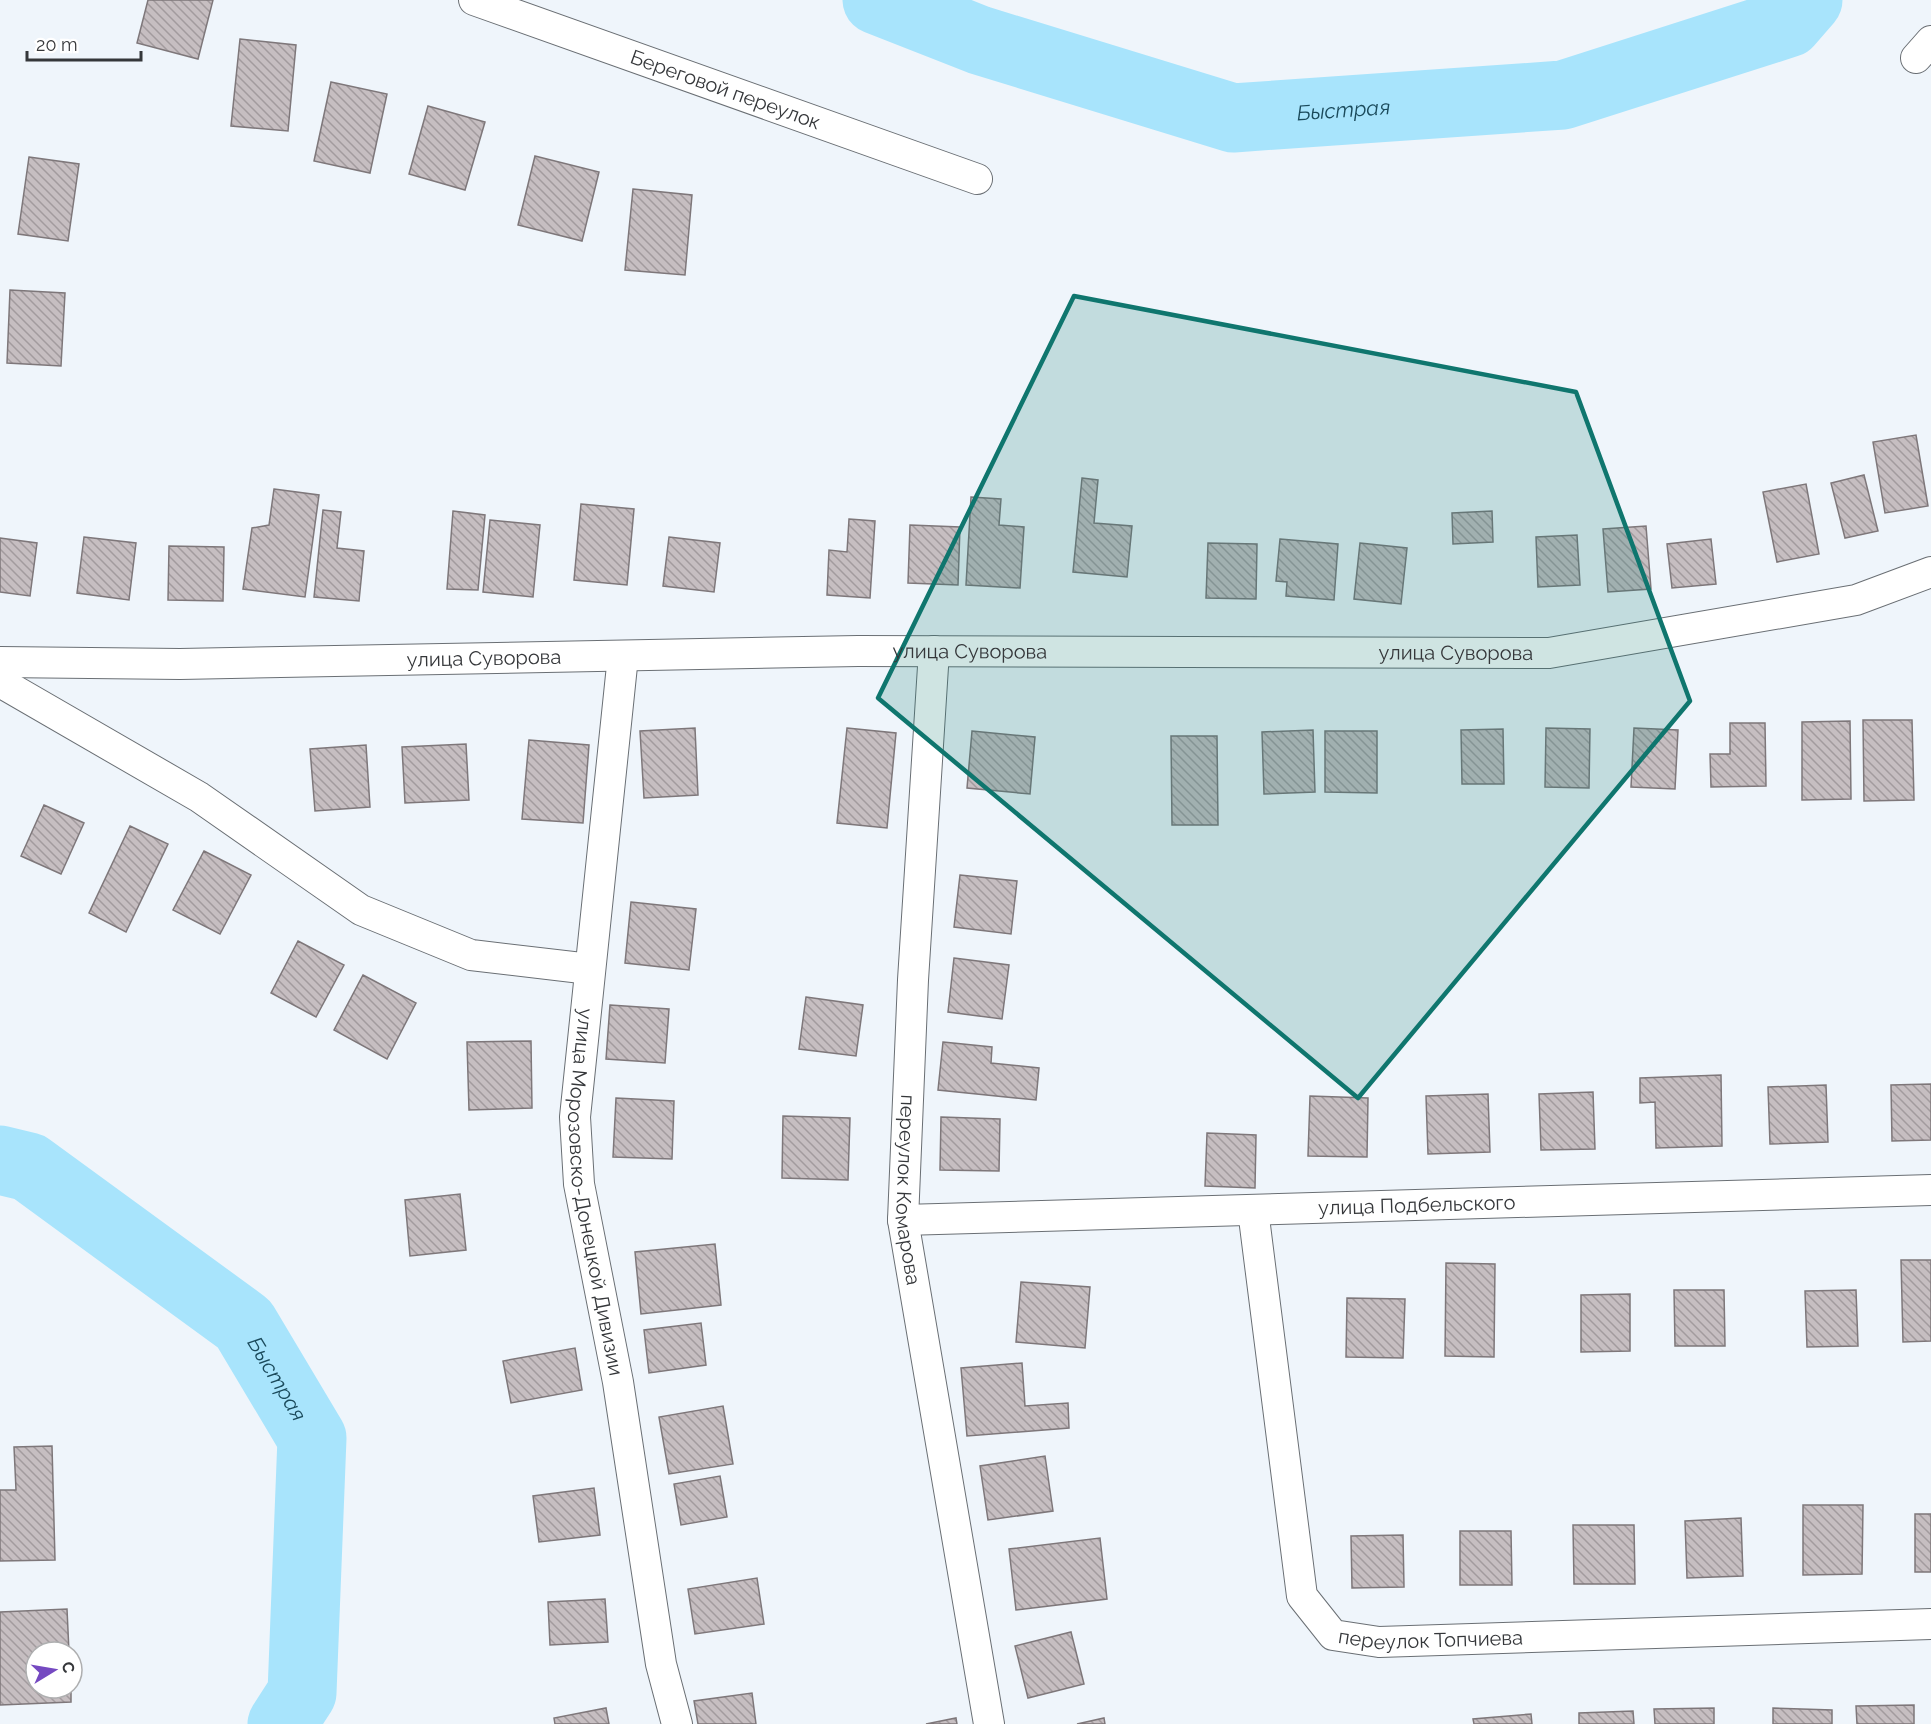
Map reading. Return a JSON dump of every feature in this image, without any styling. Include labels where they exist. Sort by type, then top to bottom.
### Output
[{"type":"street","name":"Береговой переулок","points":[[474,0],[977,179]]},
{"type":"street","name":"улица Суворова","points":[[0,662],[180,664],[934,651],[1549,653],[1856,600],[1931,572]]},
{"type":"street","name":"переулок Комарова","points":[[934,651],[913,980],[903,1220],[989,1724]]},
{"type":"street","name":"улица Морозовско-Донецкой Дивизии","points":[[623,656],[574,1117],[579,1184],[618,1382],[661,1664],[677,1724]]},
{"type":"street","points":[[0,682],[199,797],[361,910],[471,954],[590,969]]},
{"type":"street","name":"улица Подбельского","points":[[903,1220],[1931,1190]]},
{"type":"street","name":"переулок Топчиева","points":[[1253,1210],[1302,1596],[1333,1635],[1379,1642],[1931,1624]]},
{"type":"highlighted area","points":[[1074,296],[1576,392],[1690,701],[1358,1098],[878,698]]},
{"type":"building","points":[[148,0],[213,0],[198,59],[137,43]]},
{"type":"building","points":[[240,39],[296,45],[288,131],[231,126]]},
{"type":"building","points":[[331,82],[387,94],[370,173],[314,161]]},
{"type":"building","points":[[428,106],[485,122],[465,190],[409,174]]},
{"type":"building","points":[[535,156],[599,172],[582,241],[518,225]]},
{"type":"building","points":[[29,157],[79,164],[68,241],[18,234]]},
{"type":"building","points":[[633,189],[692,195],[685,275],[625,270]]},
{"type":"building","points":[[10,290],[65,293],[61,366],[7,363]]},
{"type":"building","points":[[1916,435],[1928,506],[1885,513],[1873,442]]},
{"type":"building","points":[[1864,475],[1878,531],[1845,538],[1831,483]]},
{"type":"building","points":[[1082,478],[1098,480],[1094,523],[1132,526],[1127,577],[1073,572]]},
{"type":"building","points":[[1806,484],[1819,554],[1777,562],[1763,492]]},
{"type":"building","points":[[274,489],[319,495],[305,597],[243,589],[252,528],[269,525]]},
{"type":"building","points":[[971,497],[1001,499],[999,525],[1024,527],[1020,588],[966,585]]},
{"type":"building","points":[[581,504],[634,509],[627,585],[574,580]]},
{"type":"building","points":[[323,510],[341,512],[337,548],[364,551],[359,601],[314,597]]},
{"type":"building","points":[[453,511],[485,515],[478,590],[447,589]]},
{"type":"building","points":[[1492,511],[1493,542],[1453,544],[1452,513]]},
{"type":"building","points":[[849,519],[875,521],[870,598],[827,595],[829,550],[847,552]]},
{"type":"building","points":[[490,520],[540,525],[533,597],[483,592]]},
{"type":"building","points":[[910,525],[960,527],[958,585],[908,583]]},
{"type":"building","points":[[1646,526],[1651,589],[1608,592],[1603,529]]},
{"type":"building","points":[[1577,535],[1580,585],[1538,587],[1536,537]]},
{"type":"building","points":[[84,537],[136,543],[129,600],[77,593]]},
{"type":"building","points":[[669,537],[720,543],[714,592],[663,586]]},
{"type":"building","points":[[0,538],[37,543],[30,596],[0,592]]},
{"type":"building","points":[[1280,539],[1338,544],[1334,600],[1286,596],[1287,582],[1276,581]]},
{"type":"building","points":[[1711,539],[1716,584],[1672,588],[1667,544]]},
{"type":"building","points":[[1208,543],[1257,544],[1256,599],[1206,598]]},
{"type":"building","points":[[1360,543],[1407,548],[1401,604],[1354,599]]},
{"type":"building","points":[[169,546],[224,547],[223,601],[168,600]]},
{"type":"building","points":[[1863,720],[1912,720],[1914,800],[1864,801]]},
{"type":"building","points":[[1850,721],[1851,799],[1802,800],[1802,722]]},
{"type":"building","points":[[1730,723],[1765,723],[1766,786],[1711,787],[1710,754],[1730,754]]},
{"type":"building","points":[[695,728],[698,795],[644,798],[640,731]]},
{"type":"building","points":[[847,728],[896,733],[887,828],[837,823]]},
{"type":"building","points":[[1546,728],[1590,729],[1589,788],[1545,787]]},
{"type":"building","points":[[1634,728],[1678,730],[1675,789],[1631,787]]},
{"type":"building","points":[[1503,729],[1504,784],[1462,784],[1461,730]]},
{"type":"building","points":[[1313,730],[1315,792],[1264,794],[1262,732]]},
{"type":"building","points":[[972,731],[1035,737],[1030,794],[967,788]]},
{"type":"building","points":[[1325,731],[1377,731],[1377,793],[1325,792]]},
{"type":"building","points":[[1171,736],[1217,736],[1218,825],[1172,825]]},
{"type":"building","points":[[529,740],[589,745],[583,823],[522,819]]},
{"type":"building","points":[[466,744],[469,800],[405,803],[402,747]]},
{"type":"building","points":[[366,745],[370,807],[315,811],[310,749]]},
{"type":"building","points":[[44,805],[84,823],[61,874],[21,856]]},
{"type":"building","points":[[130,826],[168,844],[126,932],[89,913]]},
{"type":"building","points":[[204,851],[251,875],[220,934],[173,910]]},
{"type":"building","points":[[960,875],[1017,881],[1011,934],[954,927]]},
{"type":"building","points":[[631,902],[696,909],[689,970],[625,963]]},
{"type":"building","points":[[298,941],[344,965],[316,1017],[271,993]]},
{"type":"building","points":[[954,958],[1009,965],[1002,1019],[948,1012]]},
{"type":"building","points":[[363,975],[416,1003],[387,1059],[334,1030]]},
{"type":"building","points":[[806,997],[863,1005],[856,1056],[799,1049]]},
{"type":"building","points":[[610,1005],[669,1009],[665,1063],[606,1059]]},
{"type":"building","points":[[531,1041],[532,1108],[469,1110],[467,1042]]},
{"type":"building","points":[[943,1042],[992,1047],[991,1063],[1039,1068],[1036,1100],[938,1090]]},
{"type":"building","points":[[1721,1075],[1722,1146],[1656,1148],[1655,1102],[1640,1103],[1640,1078]]},
{"type":"building","points":[[1931,1084],[1931,1140],[1892,1141],[1891,1085]]},
{"type":"building","points":[[1826,1085],[1828,1142],[1770,1144],[1768,1087]]},
{"type":"building","points":[[1593,1092],[1595,1149],[1541,1150],[1539,1094]]},
{"type":"building","points":[[1488,1094],[1490,1152],[1428,1154],[1426,1096]]},
{"type":"building","points":[[1310,1096],[1368,1098],[1367,1157],[1308,1156]]},
{"type":"building","points":[[616,1098],[674,1101],[672,1159],[613,1157]]},
{"type":"building","points":[[783,1116],[850,1118],[848,1180],[782,1178]]},
{"type":"building","points":[[941,1117],[1000,1119],[999,1171],[940,1170]]},
{"type":"building","points":[[1207,1133],[1256,1135],[1255,1188],[1205,1186]]},
{"type":"building","points":[[460,1194],[466,1250],[410,1256],[405,1200]]},
{"type":"building","points":[[715,1244],[721,1305],[641,1314],[635,1252]]},
{"type":"building","points":[[1901,1260],[1931,1260],[1931,1341],[1903,1342]]},
{"type":"building","points":[[1446,1263],[1495,1264],[1494,1357],[1445,1356]]},
{"type":"building","points":[[1021,1282],[1090,1287],[1085,1348],[1016,1342]]},
{"type":"building","points":[[1674,1290],[1724,1290],[1725,1346],[1675,1346]]},
{"type":"building","points":[[1856,1290],[1858,1346],[1807,1347],[1805,1291]]},
{"type":"building","points":[[1630,1294],[1630,1351],[1581,1352],[1581,1295]]},
{"type":"building","points":[[1347,1298],[1405,1299],[1403,1358],[1346,1357]]},
{"type":"building","points":[[701,1323],[706,1365],[649,1373],[644,1330]]},
{"type":"building","points":[[575,1348],[582,1390],[511,1403],[503,1361]]},
{"type":"building","points":[[1022,1363],[1025,1406],[1068,1403],[1069,1428],[967,1436],[961,1368]]},
{"type":"building","points":[[723,1406],[733,1464],[669,1474],[659,1417]]},
{"type":"building","points":[[52,1446],[55,1560],[0,1561],[0,1490],[16,1490],[14,1447]]},
{"type":"building","points":[[1045,1456],[1053,1511],[988,1520],[980,1466]]},
{"type":"building","points":[[720,1476],[727,1517],[681,1525],[674,1484]]},
{"type":"building","points":[[594,1488],[600,1535],[539,1542],[533,1496]]},
{"type":"building","points":[[1803,1505],[1863,1505],[1862,1574],[1803,1575]]},
{"type":"building","points":[[1915,1514],[1931,1514],[1931,1572],[1915,1572]]},
{"type":"building","points":[[1741,1518],[1743,1576],[1687,1578],[1685,1521]]},
{"type":"building","points":[[1573,1525],[1634,1525],[1635,1584],[1574,1584]]},
{"type":"building","points":[[1460,1531],[1511,1531],[1512,1585],[1460,1585]]},
{"type":"building","points":[[1403,1535],[1404,1587],[1352,1588],[1351,1536]]},
{"type":"building","points":[[1100,1538],[1107,1599],[1016,1610],[1009,1549]]},
{"type":"building","points":[[757,1578],[764,1624],[695,1634],[688,1589]]},
{"type":"building","points":[[605,1599],[608,1642],[550,1645],[548,1602]]},
{"type":"building","points":[[67,1609],[68,1640],[24,1640],[24,1700],[71,1700],[71,1702],[0,1705],[0,1612]]},
{"type":"building","points":[[1071,1632],[1084,1684],[1028,1698],[1015,1646]]},
{"type":"building","points":[[752,1693],[756,1724],[698,1724],[694,1701]]},
{"type":"building","points":[[1914,1705],[1914,1724],[1857,1724],[1856,1706]]},
{"type":"building","points":[[606,1708],[609,1724],[555,1724],[554,1718]]},
{"type":"building","points":[[1714,1708],[1714,1724],[1655,1724],[1654,1709]]},
{"type":"building","points":[[1773,1708],[1832,1710],[1832,1724],[1773,1724]]},
{"type":"building","points":[[1633,1711],[1634,1724],[1579,1724],[1579,1713]]},
{"type":"building","points":[[1531,1714],[1532,1724],[1474,1724],[1473,1719]]},
{"type":"building","points":[[956,1718],[957,1724],[926,1724]]},
{"type":"building","points":[[1104,1718],[1105,1724],[1077,1724]]},
{"type":"waterway","name":"Быстрая","points":[[877,0],[979,40],[1233,118],[1563,95],[1788,23],[1808,0]]},
{"type":"waterway","name":"Быстрая","points":[[0,1160],[29,1167],[244,1324],[312,1438],[302,1693],[282,1724]]}]
